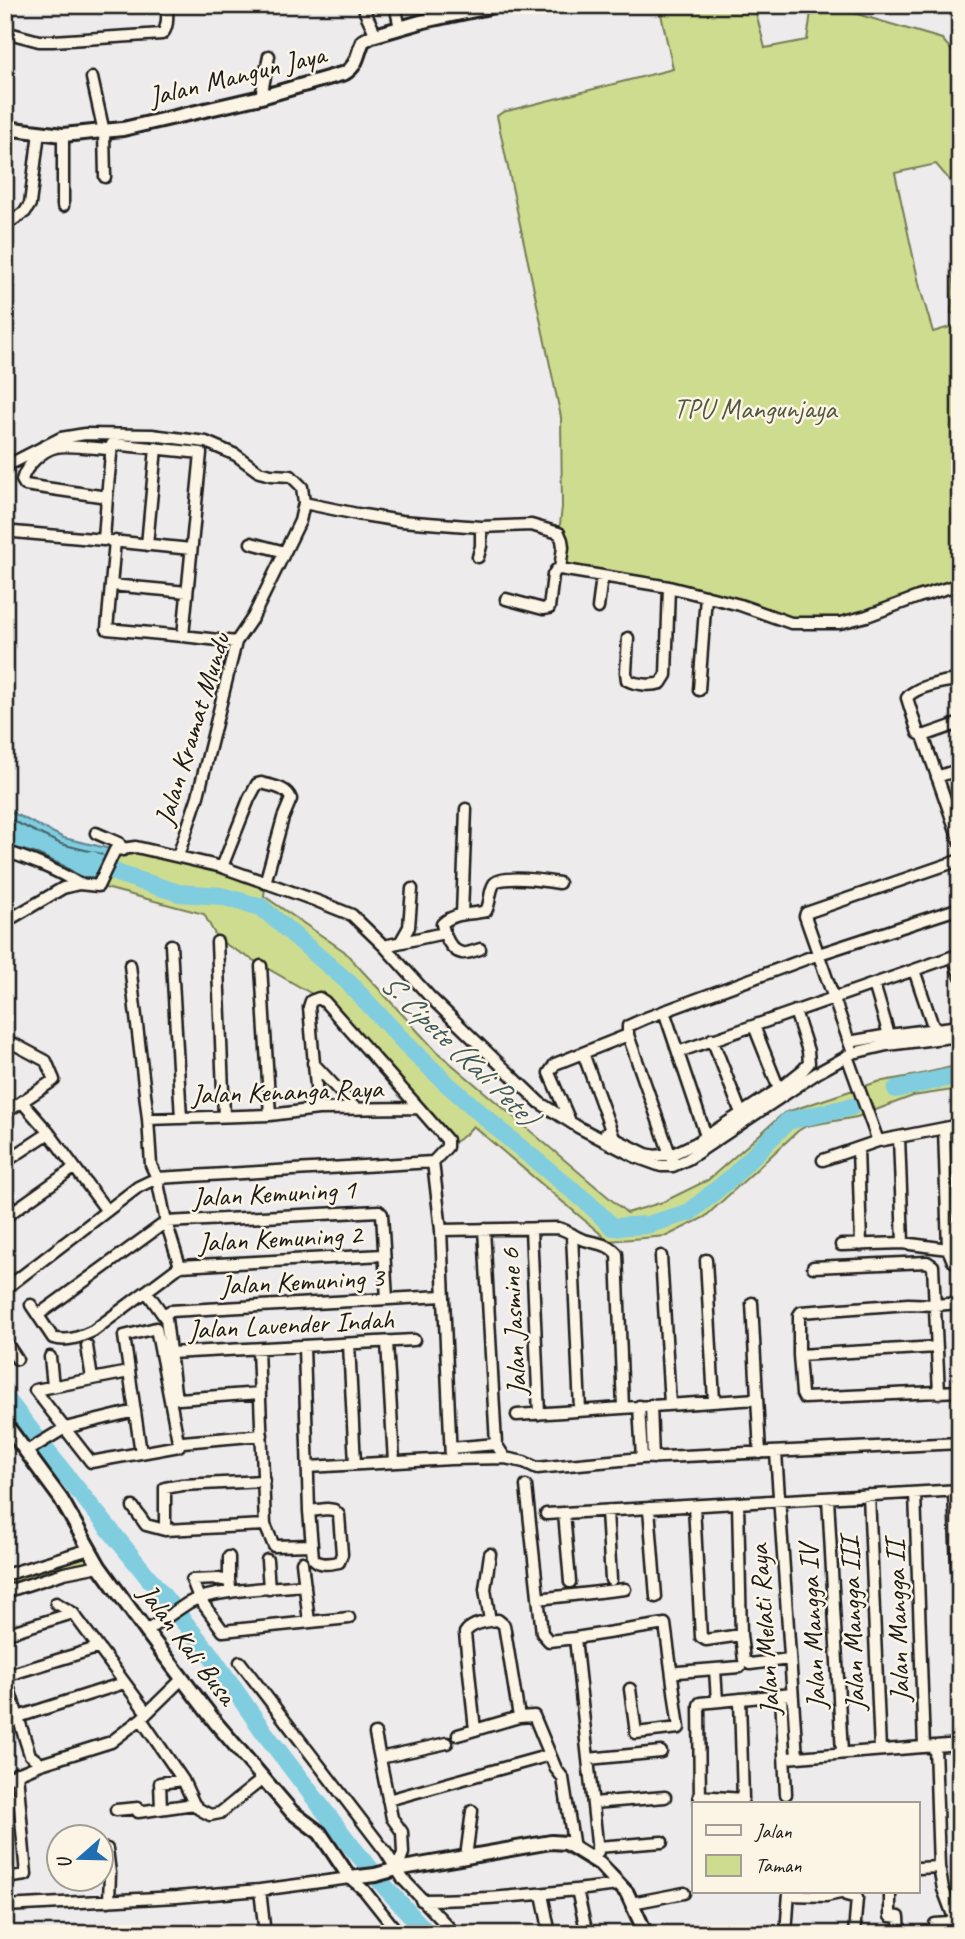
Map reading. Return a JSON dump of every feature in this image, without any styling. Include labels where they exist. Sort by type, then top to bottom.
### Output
[{"type":"street","points":[[5,32],[39,41],[162,34],[167,27],[167,5]]},
{"type":"street","points":[[395,5],[400,28]]},
{"type":"street","points":[[365,12],[376,35],[494,6]]},
{"type":"street","name":"Jalan Mangun Jaya","points":[[5,128],[63,135],[104,132],[261,97],[345,73],[352,69],[363,41],[376,35]]},
{"type":"street","points":[[261,97],[269,57]]},
{"type":"street","points":[[92,78],[104,132],[105,177]]},
{"type":"street","points":[[5,225],[25,212],[30,204],[39,132]]},
{"type":"street","points":[[63,135],[63,206]]},
{"type":"street","points":[[5,463],[14,462],[61,438],[85,434],[152,436],[206,442],[236,455],[259,472],[291,476],[302,486],[304,503],[401,521],[481,527],[531,526],[559,533],[563,547],[560,569]]},
{"type":"street","points":[[104,540],[112,444],[201,453],[183,636]]},
{"type":"street","points":[[107,497],[25,485],[22,480],[27,468],[37,457],[55,447],[111,449]]},
{"type":"street","points":[[147,545],[156,448]]},
{"type":"street","name":"Jalan Kramat Mundu","points":[[178,856],[198,796],[236,642],[253,617],[285,552],[300,521],[304,503]]},
{"type":"street","points":[[478,557],[481,527]]},
{"type":"street","points":[[14,532],[191,549]]},
{"type":"street","points":[[115,541],[107,629],[236,642]]},
{"type":"street","points":[[251,543],[285,552]]},
{"type":"street","points":[[506,599],[543,609],[549,608],[553,575],[560,569],[669,587],[740,605],[791,623],[840,623],[960,586]]},
{"type":"street","points":[[598,608],[602,576]]},
{"type":"street","points":[[111,585],[187,592]]},
{"type":"street","points":[[628,638],[628,680],[642,684],[661,683],[666,676],[669,587]]},
{"type":"street","points":[[699,690],[706,596]]},
{"type":"street","points":[[960,681],[950,680],[909,694],[907,698],[918,733],[923,736],[937,777],[955,815],[960,842]]},
{"type":"street","points":[[923,736],[960,723]]},
{"type":"street","points":[[937,777],[960,769]]},
{"type":"street","points":[[222,867],[257,784],[285,790],[291,799],[265,883]]},
{"type":"street","points":[[462,914],[466,810]]},
{"type":"street","points":[[5,922],[63,888],[79,884],[98,886],[119,850],[119,843],[96,833]]},
{"type":"street","points":[[119,850],[136,847],[222,867],[352,915],[430,997],[540,1103],[568,1120],[646,1154],[671,1155],[688,1148],[803,1070],[809,1063],[808,1051],[795,1011]]},
{"type":"street","points":[[5,850],[34,860],[79,884]]},
{"type":"street","points":[[878,1141],[857,1082],[849,1042],[805,916],[806,913],[960,860]]},
{"type":"street","points":[[480,949],[459,952],[444,933],[442,924],[445,920],[462,914],[485,911],[493,886],[500,879],[559,883]]},
{"type":"street","points":[[401,942],[409,927],[412,889]]},
{"type":"street","points":[[673,1166],[628,1035],[628,1026],[819,954],[960,908]]},
{"type":"street","points":[[384,946],[444,933]]},
{"type":"street","points":[[217,942],[224,1116]]},
{"type":"street","points":[[171,944],[181,1118]]},
{"type":"street","points":[[678,1052],[956,956],[960,975]]},
{"type":"street","points":[[31,1305],[53,1338],[63,1340],[80,1337],[93,1331],[180,1266],[166,1222],[157,1178],[151,1165],[130,965]]},
{"type":"street","points":[[261,966],[270,1115]]},
{"type":"street","points":[[914,970],[934,1030]]},
{"type":"street","points":[[874,984],[889,1035]]},
{"type":"street","points":[[318,1109],[309,1007],[311,1001],[319,998],[419,1108]]},
{"type":"street","points":[[664,1011],[706,1136]]},
{"type":"street","points":[[754,1026],[779,1088]]},
{"type":"street","points":[[849,1042],[960,1026]]},
{"type":"street","points":[[568,1120],[549,1073],[555,1063],[628,1035]]},
{"type":"street","points":[[583,1053],[615,1142],[636,1157],[655,1164],[673,1166],[696,1154],[817,1073],[850,1055],[887,1045],[960,1036]]},
{"type":"street","points":[[712,1039],[741,1113]]},
{"type":"street","points":[[5,1113],[54,1080],[46,1061],[9,1047]]},
{"type":"street","points":[[313,1062],[356,1109]]},
{"type":"street","points":[[22,1102],[49,1133],[107,1211]]},
{"type":"street","name":"Jalan Kenanga Raya","points":[[148,1119],[270,1115],[318,1109],[419,1108],[447,1140],[447,1147],[433,1162]]},
{"type":"street","points":[[823,1160],[878,1141],[960,1125]]},
{"type":"street","points":[[944,1128],[948,1249],[953,1261],[960,1264]]},
{"type":"street","points":[[5,1162],[49,1133]]},
{"type":"street","points":[[899,1137],[903,1243]]},
{"type":"street","points":[[858,1148],[861,1245]]},
{"type":"street","points":[[5,1289],[138,1188],[157,1178],[433,1162],[441,1230],[451,1453]]},
{"type":"street","points":[[5,1217],[74,1168]]},
{"type":"street","name":"Jalan Kemuning 1","points":[[166,1222],[379,1211],[382,1214],[387,1299]]},
{"type":"street","points":[[38,1315],[166,1222]]},
{"type":"street","points":[[441,1230],[558,1228],[568,1230],[583,1240],[611,1248],[617,1254],[623,1408]]},
{"type":"street","points":[[484,1229],[496,1444],[505,1458]]},
{"type":"street","name":"Jalan Jasmine 6","points":[[531,1229],[539,1413]]},
{"type":"street","points":[[572,1234],[580,1410]]},
{"type":"street","points":[[841,1245],[903,1243],[948,1249]]},
{"type":"street","name":"Jalan Kemuning 2","points":[[180,1266],[383,1255]]},
{"type":"street","points":[[661,1256],[670,1404]]},
{"type":"street","points":[[706,1260],[714,1401]]},
{"type":"street","points":[[813,1266],[927,1262],[933,1266],[939,1393]]},
{"type":"street","points":[[147,1292],[164,1315],[175,1392],[179,1399],[260,1392]]},
{"type":"street","name":"Jalan Kemuning 3","points":[[164,1315],[170,1311],[443,1296]]},
{"type":"street","points":[[752,1303],[760,1454]]},
{"type":"street","points":[[960,1303],[908,1304],[801,1312],[799,1315],[799,1355],[804,1398],[960,1391]]},
{"type":"street","points":[[129,1372],[35,1390],[91,1462],[141,1453],[179,1446],[156,1328],[124,1336],[141,1453]]},
{"type":"street","name":"Jalan Lavender Indah","points":[[170,1353],[414,1340]]},
{"type":"street","points":[[5,1341],[17,1359]]},
{"type":"street","points":[[387,1342],[394,1462]]},
{"type":"street","points":[[349,1344],[355,1464]]},
{"type":"street","points":[[87,1346],[92,1379]]},
{"type":"street","points":[[304,1347],[309,1511],[313,1558],[322,1564],[335,1563],[342,1558],[339,1515],[334,1510],[327,1509],[309,1511]]},
{"type":"street","points":[[799,1355],[937,1347]]},
{"type":"street","points":[[258,1349],[265,1525],[274,1546],[312,1545]]},
{"type":"street","points":[[50,1357],[53,1386]]},
{"type":"street","points":[[517,1415],[757,1399]]},
{"type":"street","points":[[651,1405],[653,1458]]},
{"type":"street","points":[[639,1406],[642,1458]]},
{"type":"street","points":[[27,1451],[65,1429],[135,1410]]},
{"type":"street","name":"Jalan Kali Busa","points":[[5,1423],[61,1499],[99,1566],[182,1679],[292,1812],[320,1832],[355,1877]]},
{"type":"street","points":[[183,1442],[262,1435]]},
{"type":"street","points":[[451,1453],[505,1458],[537,1468],[642,1458],[960,1443]]},
{"type":"street","points":[[309,1467],[394,1462],[496,1444]]},
{"type":"street","name":"Jalan Melati Raya","points":[[776,1452],[789,1660],[786,1695],[797,1757]]},
{"type":"street","points":[[166,1530],[165,1488],[264,1481]]},
{"type":"street","points":[[526,1486],[541,1633],[544,1638],[552,1642],[665,1624],[679,1728],[635,1733],[630,1689]]},
{"type":"street","points":[[546,1514],[957,1490],[957,1569]]},
{"type":"street","name":"Jalan Mangga II","points":[[915,1493],[924,1747]]},
{"type":"street","name":"Jalan Mangga III","points":[[869,1496],[880,1750]]},
{"type":"street","name":"Jalan Mangga IV","points":[[828,1498],[842,1753]]},
{"type":"street","points":[[738,1503],[743,1657],[747,1663],[789,1660]]},
{"type":"street","points":[[694,1506],[701,1637],[706,1640],[741,1635]]},
{"type":"street","points":[[133,1507],[146,1525],[166,1530],[265,1525]]},
{"type":"street","points":[[649,1508],[656,1597]]},
{"type":"street","points":[[607,1511],[611,1580]]},
{"type":"street","points":[[564,1513],[569,1582]]},
{"type":"street","points":[[5,1575],[90,1549]]},
{"type":"street","points":[[490,1554],[485,1588],[490,1620]]},
{"type":"street","points":[[229,1557],[231,1592]]},
{"type":"street","points":[[267,1560],[269,1589]]},
{"type":"street","points":[[302,1562],[309,1622]]},
{"type":"street","points":[[5,1592],[64,1573],[99,1566]]},
{"type":"street","points":[[229,1581],[192,1580],[199,1598],[223,1631],[349,1618]]},
{"type":"street","points":[[146,1632],[162,1619],[199,1598],[305,1585]]},
{"type":"street","points":[[538,1598],[625,1590]]},
{"type":"street","points":[[56,1603],[73,1613],[124,1683],[183,1780],[194,1804],[210,1815],[220,1813],[264,1778]]},
{"type":"street","points":[[959,1611],[960,1617]]},
{"type":"street","points":[[5,1634],[73,1613]]},
{"type":"street","points":[[475,1730],[465,1633],[468,1628],[490,1620],[498,1620],[504,1625],[519,1717]]},
{"type":"street","points":[[575,1638],[593,1803],[594,1852],[627,1893],[646,1934]]},
{"type":"street","points":[[41,1765],[30,1755],[5,1676],[97,1648]]},
{"type":"street","points":[[240,1662],[421,1900],[455,1934]]},
{"type":"street","points":[[678,1672],[740,1667]]},
{"type":"street","points":[[715,1670],[718,1701]]},
{"type":"street","points":[[5,1779],[111,1742],[144,1716],[182,1679]]},
{"type":"street","points":[[18,1717],[124,1683]]},
{"type":"street","points":[[740,1699],[743,1798],[699,1800],[699,1705],[718,1701],[740,1699],[786,1695],[786,1794]]},
{"type":"street","points":[[458,1735],[519,1717],[534,1716],[556,1769],[563,1778],[574,1848]]},
{"type":"street","points":[[375,1734],[391,1818],[402,1832],[403,1853],[397,1869]]},
{"type":"street","points":[[380,1758],[447,1743]]},
{"type":"street","points":[[785,1758],[960,1744]]},
{"type":"street","points":[[935,1746],[939,1867],[943,1889],[957,1918],[950,1923],[935,1924]]},
{"type":"street","points":[[588,1759],[661,1752]]},
{"type":"street","points":[[388,1800],[550,1755]]},
{"type":"street","points":[[5,1878],[26,1875],[17,1773]]},
{"type":"street","points":[[160,1808],[160,1783],[183,1780]]},
{"type":"street","points":[[5,1800],[19,1797]]},
{"type":"street","points":[[593,1803],[665,1797]]},
{"type":"street","points":[[116,1810],[138,1808],[138,1812],[194,1804]]},
{"type":"street","points":[[466,1857],[472,1811]]},
{"type":"street","points":[[5,1906],[177,1898],[260,1890],[355,1877],[551,1842],[566,1843],[574,1848],[594,1852],[662,1842]]},
{"type":"street","points":[[920,1868],[939,1867]]},
{"type":"street","points":[[355,1877],[395,1929]]},
{"type":"street","points":[[421,1900],[542,1894],[618,1885]]},
{"type":"street","points":[[260,1890],[265,1934]]},
{"type":"street","points":[[578,1890],[587,1934]]},
{"type":"street","points":[[632,1903],[684,1893]]},
{"type":"street","points":[[109,1894],[109,1901]]},
{"type":"street","points":[[542,1894],[550,1934]]},
{"type":"street","points":[[786,1934],[789,1894]]},
{"type":"street","points":[[802,1894],[836,1894]]},
{"type":"street","points":[[845,1894],[857,1898],[854,1934]]},
{"type":"street","points":[[890,1894],[890,1916],[900,1917],[900,1934]]},
{"type":"green space","name":"TPU Mangunjaya","points":[[659,5],[754,5],[765,48],[807,40],[812,5],[826,5],[942,39],[960,60],[960,316],[951,313],[959,191],[936,164],[895,173],[920,288],[933,332],[960,324],[960,586],[867,616],[791,623],[740,605],[560,569],[561,417],[497,116],[503,112],[673,69]]},
{"type":"green space","points":[[129,848],[266,880],[264,896],[344,951],[436,1051],[627,1213],[663,1202],[708,1180],[784,1113],[877,1082],[960,1065],[960,1089],[913,1096],[857,1117],[806,1126],[705,1217],[667,1236],[609,1241],[473,1126],[447,1147],[319,998],[218,940],[204,914],[98,886],[115,850]]},
{"type":"green space","points":[[90,1549],[99,1566],[5,1592],[5,1575]]},
{"type":"water","points":[[5,809],[64,838],[115,850],[98,886],[79,884],[5,851]]},
{"type":"waterway","name":"S. Cipete (Kali Pete)","points":[[91,860],[119,874],[179,893],[221,896],[261,907],[348,982],[445,1082],[613,1227],[647,1225],[690,1212],[732,1177],[788,1121],[851,1107]]},
{"type":"waterway","name":"S. Cipete (Kali Pete)","points":[[896,1089],[960,1075]]},
{"type":"waterway","points":[[5,1397],[209,1653],[264,1732],[352,1847],[428,1934]]}]
